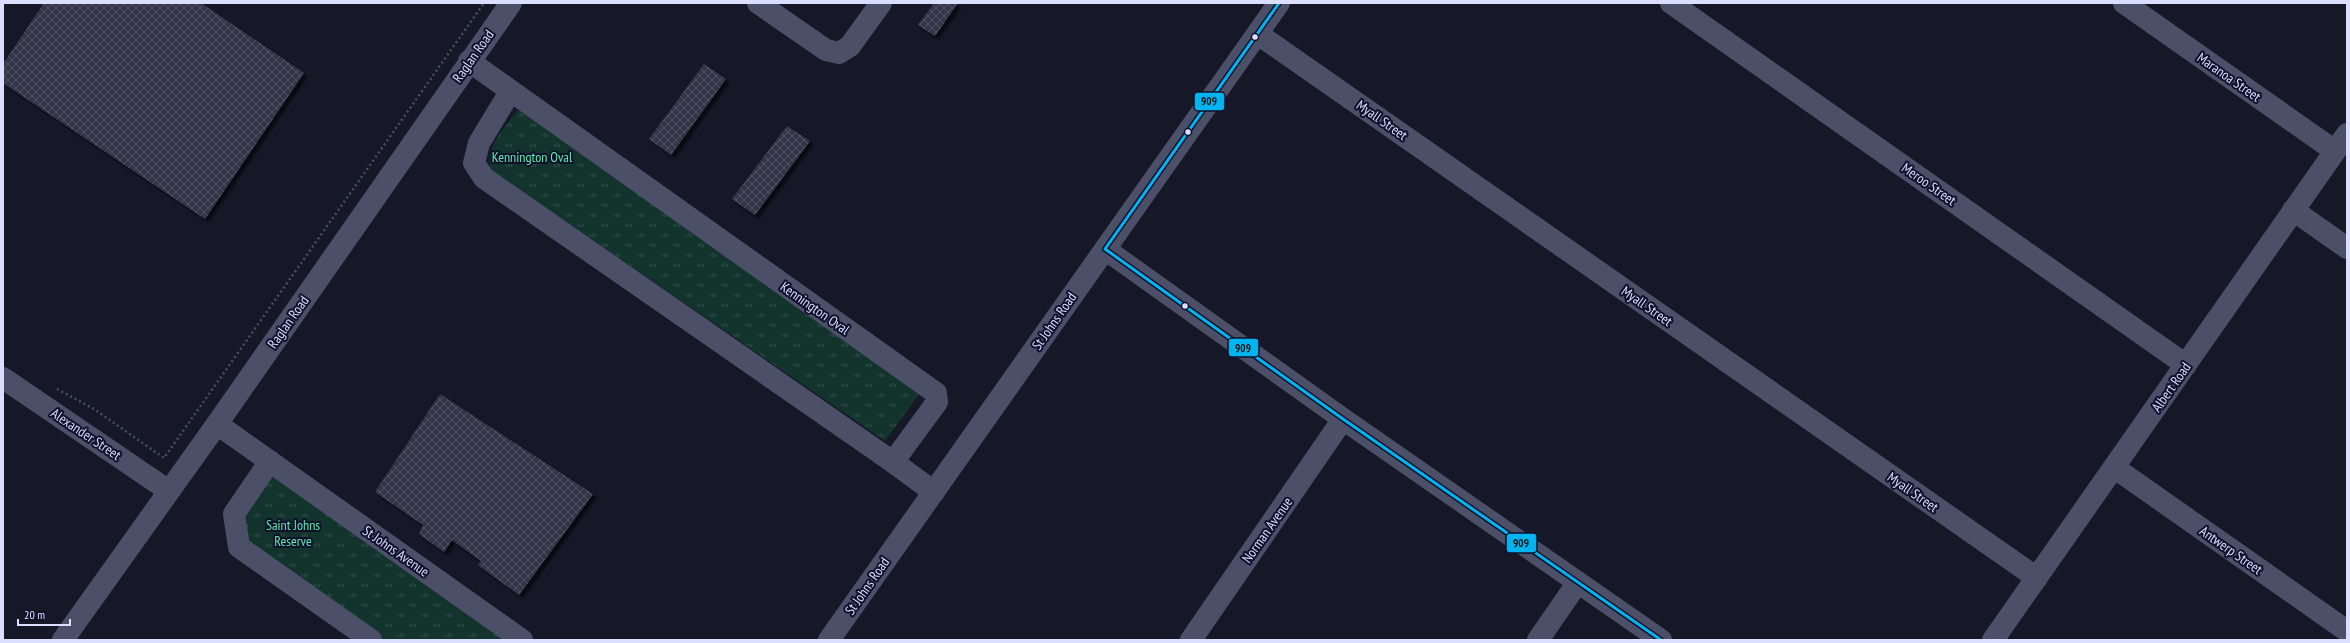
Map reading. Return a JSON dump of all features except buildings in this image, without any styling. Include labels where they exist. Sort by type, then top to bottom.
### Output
[{"type":"street","name":"Raglan Road","points":[[63,640],[217,424],[469,61],[511,3]]},
{"type":"street","points":[[758,3],[826,50],[839,53],[850,46],[881,3]]},
{"type":"street","name":"St Johns Road","points":[[829,640],[1279,3]]},
{"type":"street","name":"Meroo Street","points":[[1671,3],[2186,365]]},
{"type":"street","name":"Maranoa Street","points":[[2124,3],[2335,151]]},
{"type":"street","name":"Myall Street","points":[[1258,34],[2037,578]]},
{"type":"street","name":"Kennington Oval","points":[[469,61],[510,92],[936,393],[937,402],[893,462]]},
{"type":"street","points":[[510,92],[479,143],[474,162],[484,178],[934,492]]},
{"type":"street","name":"Albert Road","points":[[1993,640],[2115,468],[2347,134]]},
{"type":"street","points":[[2293,210],[2347,248]]},
{"type":"street","points":[[1105,250],[1343,419],[1661,640]]},
{"type":"street","name":"Alexander Street","points":[[3,378],[169,491]]},
{"type":"street","name":"Norman Avenue","points":[[1191,640],[1343,419]]},
{"type":"street","name":"St Johns Avenue","points":[[217,424],[522,640]]},
{"type":"street","points":[[270,461],[234,514],[239,547],[371,640]]},
{"type":"street","name":"Antwerp Street","points":[[2115,468],[2347,632]]},
{"type":"street","points":[[1538,640],[1578,582]]},
{"type":"path","points":[[53,387],[94,408],[164,458],[484,3]]},
{"type":"green space","name":"Kennington Oval","points":[[525,110],[921,392],[885,441],[491,170],[490,154],[496,139],[517,111]]},
{"type":"green space","name":"Saint Johns Reserve","points":[[272,476],[503,640],[385,640],[248,543],[246,514]]},
{"type":"transit line","name":"909","points":[[1105,249],[1279,3]]},
{"type":"transit line","name":"909","points":[[1105,249],[1343,419],[1661,640]]}]
